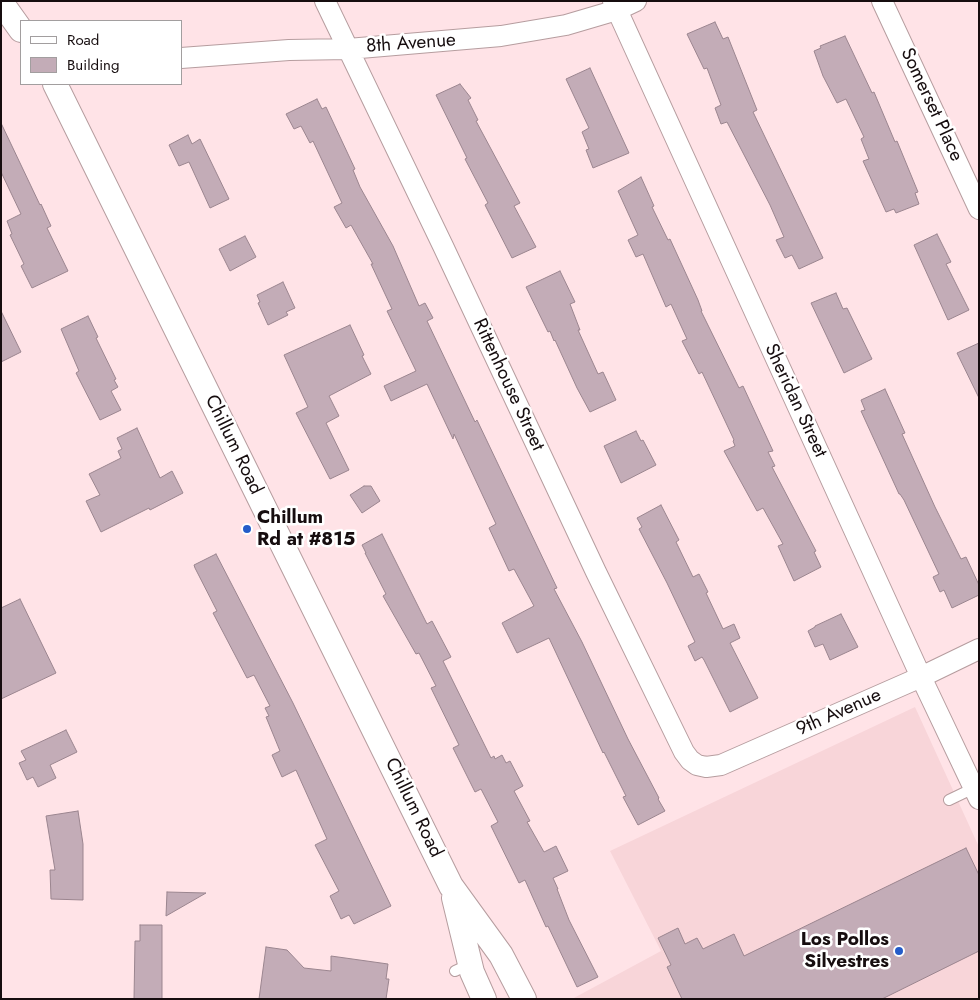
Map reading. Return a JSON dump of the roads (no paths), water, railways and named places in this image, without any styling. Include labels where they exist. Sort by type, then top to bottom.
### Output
[{"type":"street","name":"Rittenhouse Street","points":[[324,1],[443,246],[600,581],[684,752],[697,765]]},
{"type":"street","name":"8th Avenue","points":[[182,58],[289,50],[348,49],[464,40],[536,31],[566,25],[615,6],[636,1]]},
{"type":"street","name":"Somerset Place","points":[[882,1],[979,209]]},
{"type":"street","points":[[1,2],[20,29]]},
{"type":"street","name":"Sheridan Street","points":[[615,6],[976,794]]},
{"type":"street","name":"Chillum Road","points":[[55,85],[451,886],[501,955],[524,999]]},
{"type":"street","name":"9th Avenue","points":[[697,765],[706,767],[721,765],[921,677],[979,649]]},
{"type":"street","name":"Chillum Road","points":[[451,886],[463,968],[484,999]]},
{"type":"lane","points":[[949,800],[976,794]]},
{"type":"place","name":"Chillum Rd at #815","points":[[247,529]]},
{"type":"place","name":"Los Pollos Silvestres","points":[[899,951]]}]
